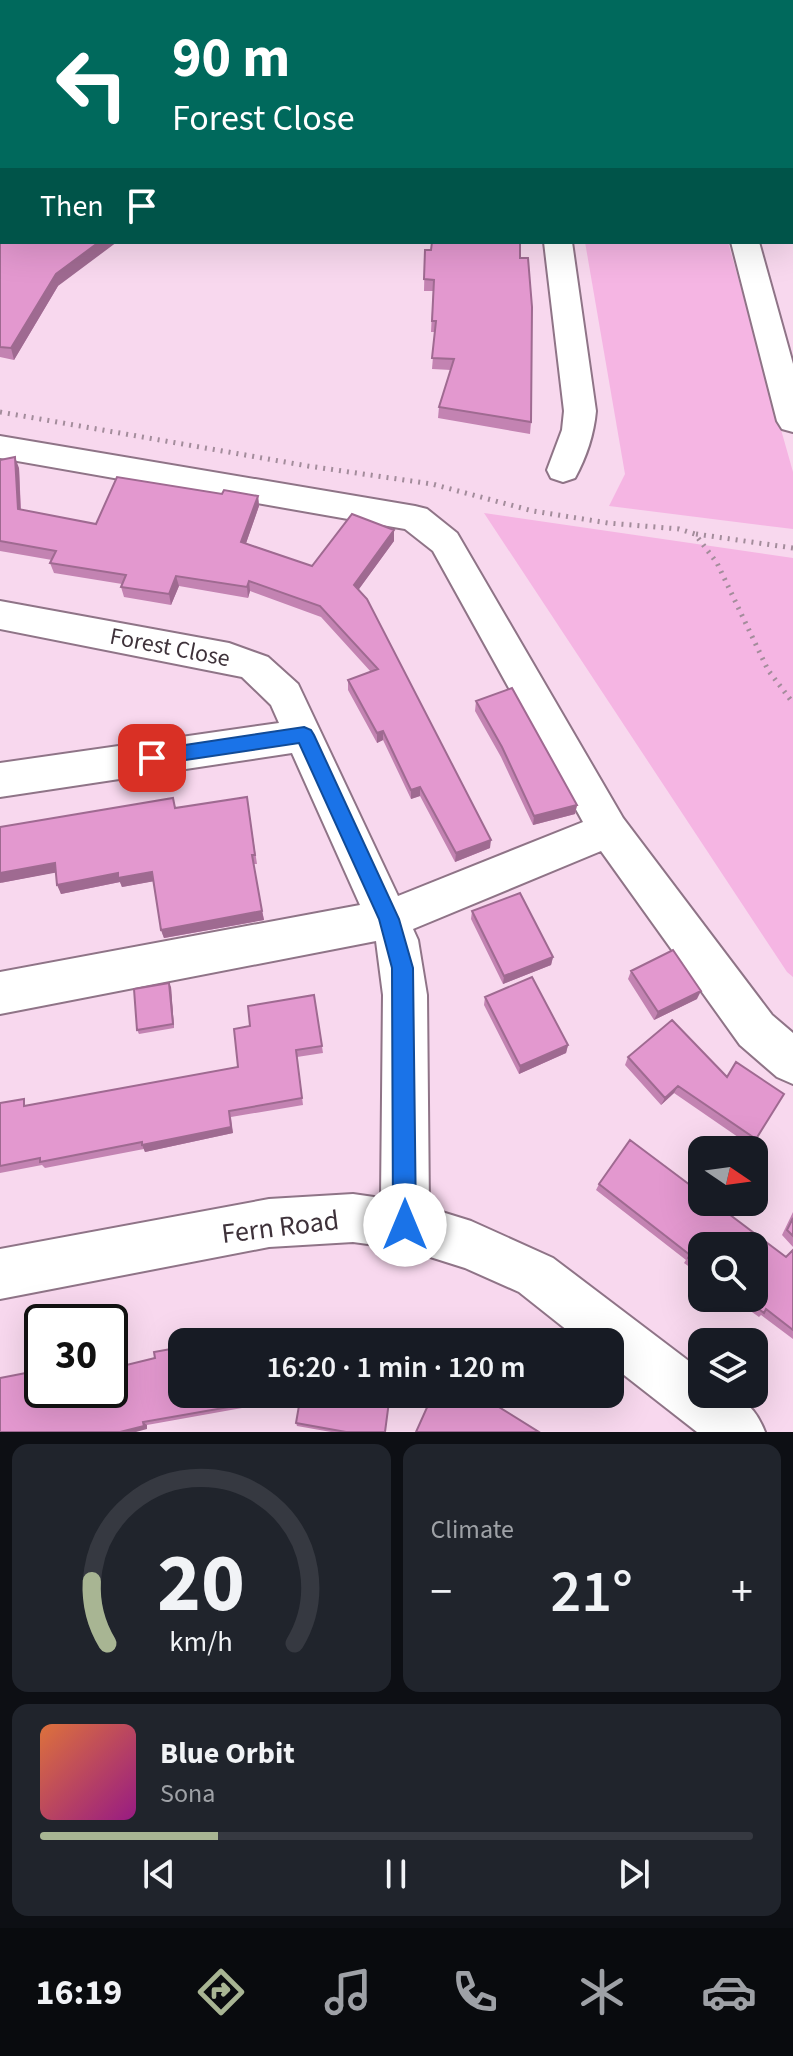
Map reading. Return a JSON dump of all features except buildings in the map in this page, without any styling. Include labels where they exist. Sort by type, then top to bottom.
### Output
[{"type":"street","points":[[558,244],[580,411],[578,430],[563,470]]},
{"type":"street","points":[[746,244],[793,421]]},
{"type":"street","points":[[0,447],[415,518],[445,542],[609,830],[756,1030],[793,1062]]},
{"type":"street","name":"Forest Close","points":[[0,615],[229,658],[255,667],[285,695],[397,940],[405,995],[405,1225]]},
{"type":"street","points":[[0,780],[304,735]]},
{"type":"street","points":[[0,993],[389,919],[609,830]]},
{"type":"street","name":"Fern Road","points":[[0,1274],[269,1223],[353,1218],[405,1225],[471,1245],[536,1275],[739,1432]]},
{"type":"path","points":[[695,534],[793,548]]},
{"type":"shaded area","points":[[585,244],[729,244],[793,472],[793,529],[609,506],[625,474]]},
{"type":"shaded area","points":[[484,513],[793,558],[793,977],[787,972]]},
{"type":"route","points":[[152,758],[304,735],[389,919],[403,968],[405,1225]]}]
